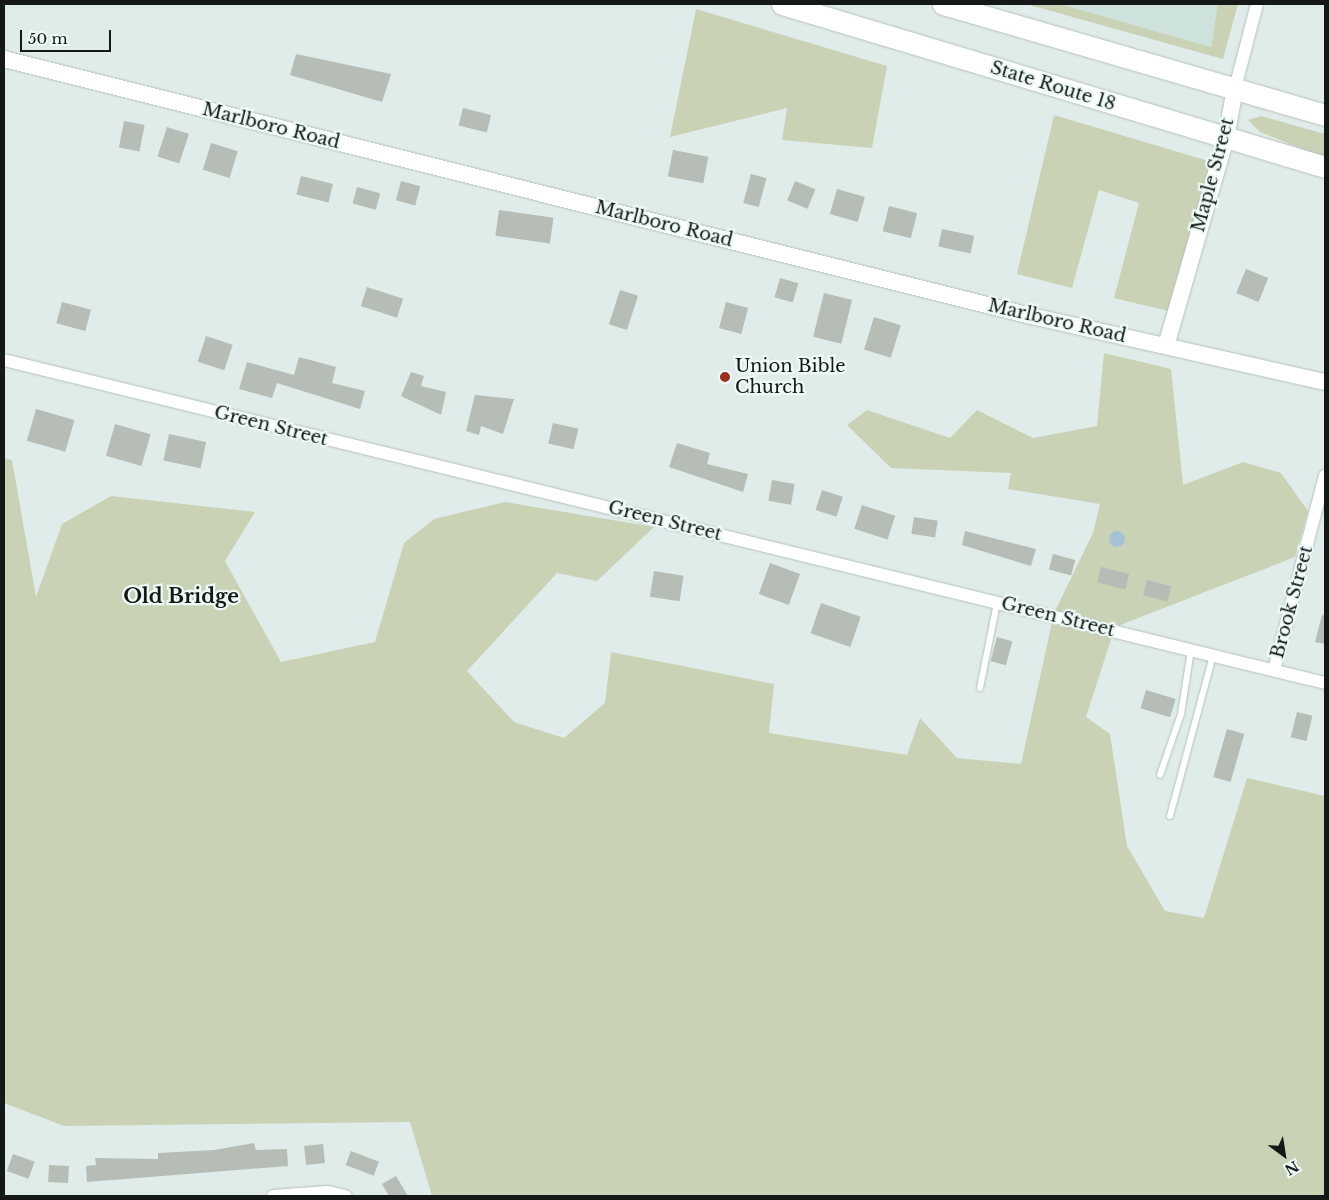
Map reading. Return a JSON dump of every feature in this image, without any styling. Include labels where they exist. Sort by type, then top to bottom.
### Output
[{"type":"highway","name":"State Route 18","points":[[782,4],[1325,167]]},
{"type":"highway","points":[[942,4],[1325,115]]},
{"type":"street","name":"Maple Street","points":[[1166,346],[1226,138],[1235,88],[1257,4]]},
{"type":"street","name":"Marlboro Road","points":[[4,59],[1166,346],[1325,382]]},
{"type":"street","name":"Green Street","points":[[4,360],[1325,683]]},
{"type":"street","name":"Brook Street","points":[[1274,670],[1325,476]]},
{"type":"street","points":[[272,1196],[328,1192],[346,1196]]},
{"type":"lane","points":[[980,688],[998,602]]},
{"type":"lane","points":[[1160,775],[1181,714],[1191,650]]},
{"type":"lane","points":[[1170,816],[1213,655]]},
{"type":"shaded area","points":[[1060,4],[1218,4],[1211,47]]},
{"type":"green space","points":[[1026,4],[1060,4],[1211,47],[1218,4],[1238,4],[1223,59]]},
{"type":"green space","points":[[696,9],[887,66],[872,148],[782,140],[787,108],[670,137]]},
{"type":"green space","points":[[1054,115],[1215,163],[1176,313],[1114,298],[1139,203],[1099,190],[1072,288],[1017,274]]},
{"type":"green space","points":[[1261,116],[1325,134],[1325,158],[1260,132],[1248,120]]},
{"type":"green space","points":[[1104,353],[1171,369],[1183,485],[1243,462],[1281,473],[1308,511],[1295,557],[1115,627],[1086,717],[1110,734],[1127,846],[1165,911],[1204,918],[1247,778],[1325,796],[1325,1196],[432,1196],[410,1122],[64,1126],[4,1103],[4,458],[12,460],[36,597],[62,524],[111,496],[255,512],[225,561],[281,662],[375,642],[404,543],[434,519],[505,502],[654,527],[597,581],[557,573],[467,671],[514,722],[564,738],[605,703],[611,652],[774,684],[769,733],[907,755],[920,718],[957,758],[1021,764],[1054,613],[1093,533],[1100,504],[1008,489],[1011,473],[891,468],[847,425],[867,410],[950,438],[977,410],[1033,438],[1097,426]]},
{"type":"water","points":[[1114,531],[1120,531],[1125,536],[1123,545],[1114,547],[1109,542],[1109,536]]},
{"type":"building","points":[[296,54],[391,74],[382,102],[290,75]]},
{"type":"building","points":[[463,108],[491,115],[487,132],[459,125]]},
{"type":"building","points":[[124,121],[145,125],[139,152],[119,148]]},
{"type":"building","points":[[167,127],[189,134],[179,164],[157,156]]},
{"type":"building","points":[[211,143],[238,151],[230,178],[203,170]]},
{"type":"building","points":[[673,150],[708,157],[703,183],[668,177]]},
{"type":"building","points":[[751,174],[766,178],[759,207],[743,203]]},
{"type":"building","points":[[301,176],[333,184],[328,202],[296,194]]},
{"type":"building","points":[[401,181],[420,186],[415,205],[396,200]]},
{"type":"building","points":[[795,181],[815,189],[808,209],[787,200]]},
{"type":"building","points":[[357,187],[380,193],[376,210],[353,203]]},
{"type":"building","points":[[837,189],[865,197],[858,222],[830,214]]},
{"type":"building","points":[[889,206],[917,213],[911,238],[883,231]]},
{"type":"building","points":[[499,210],[553,218],[550,243],[495,236]]},
{"type":"building","points":[[942,229],[974,236],[971,253],[938,247]]},
{"type":"building","points":[[1246,269],[1268,278],[1259,302],[1236,293]]},
{"type":"building","points":[[780,278],[798,283],[793,302],[774,297]]},
{"type":"building","points":[[367,287],[403,299],[397,318],[361,306]]},
{"type":"building","points":[[620,290],[638,296],[627,330],[609,324]]},
{"type":"building","points":[[824,293],[852,300],[841,344],[813,337]]},
{"type":"building","points":[[62,302],[91,310],[85,331],[56,323]]},
{"type":"building","points":[[726,302],[748,308],[741,334],[719,328]]},
{"type":"building","points":[[874,317],[901,325],[891,358],[864,350]]},
{"type":"building","points":[[206,336],[233,345],[224,370],[198,362]]},
{"type":"building","points":[[299,357],[336,367],[332,383],[365,391],[360,409],[277,383],[272,398],[239,389],[247,362],[294,375]]},
{"type":"building","points":[[411,372],[424,376],[421,386],[446,392],[441,415],[401,396]]},
{"type":"building","points":[[475,395],[514,399],[503,434],[481,426],[479,435],[466,431]]},
{"type":"building","points":[[36,409],[74,420],[65,452],[27,441]]},
{"type":"building","points":[[553,423],[578,429],[574,449],[548,443]]},
{"type":"building","points":[[115,424],[151,434],[141,466],[106,456]]},
{"type":"building","points":[[169,434],[206,442],[201,468],[163,460]]},
{"type":"building","points":[[677,443],[710,453],[707,464],[748,474],[743,492],[669,467]]},
{"type":"building","points":[[772,480],[795,484],[791,505],[768,501]]},
{"type":"building","points":[[822,490],[843,497],[836,517],[816,510]]},
{"type":"building","points":[[862,505],[895,516],[888,540],[854,529]]},
{"type":"building","points":[[914,517],[938,521],[935,538],[911,534]]},
{"type":"building","points":[[965,531],[1036,549],[1031,566],[962,545]]},
{"type":"building","points":[[1053,554],[1075,560],[1071,575],[1049,569]]},
{"type":"building","points":[[770,563],[800,574],[789,605],[759,594]]},
{"type":"building","points":[[1101,567],[1129,574],[1125,590],[1097,583]]},
{"type":"building","points":[[654,571],[684,576],[680,601],[650,597]]},
{"type":"building","points":[[1147,580],[1171,586],[1167,602],[1143,596]]},
{"type":"building","points":[[821,603],[861,617],[850,647],[811,633]]},
{"type":"building","points":[[1322,615],[1325,616],[1325,644],[1315,642]]},
{"type":"building","points":[[997,637],[1012,641],[1006,665],[991,661]]},
{"type":"building","points":[[1146,690],[1176,699],[1170,717],[1140,708]]},
{"type":"building","points":[[1297,712],[1313,716],[1306,741],[1291,737]]},
{"type":"building","points":[[1227,729],[1244,734],[1231,782],[1213,777]]},
{"type":"building","points":[[254,1143],[256,1150],[287,1149],[288,1166],[87,1182],[86,1166],[96,1165],[95,1158],[158,1159],[158,1153],[214,1150]]},
{"type":"building","points":[[323,1144],[325,1163],[306,1165],[304,1146]]},
{"type":"building","points":[[351,1151],[379,1162],[374,1176],[346,1165]]},
{"type":"building","points":[[13,1154],[35,1162],[28,1179],[7,1171]]},
{"type":"building","points":[[49,1165],[69,1166],[68,1183],[48,1182]]},
{"type":"building","points":[[396,1176],[408,1196],[389,1196],[382,1184]]},
{"type":"place","name":"Union Bible Church","points":[[725,377]]},
{"type":"district","name":"Old Bridge","points":[[181,596]]}]
